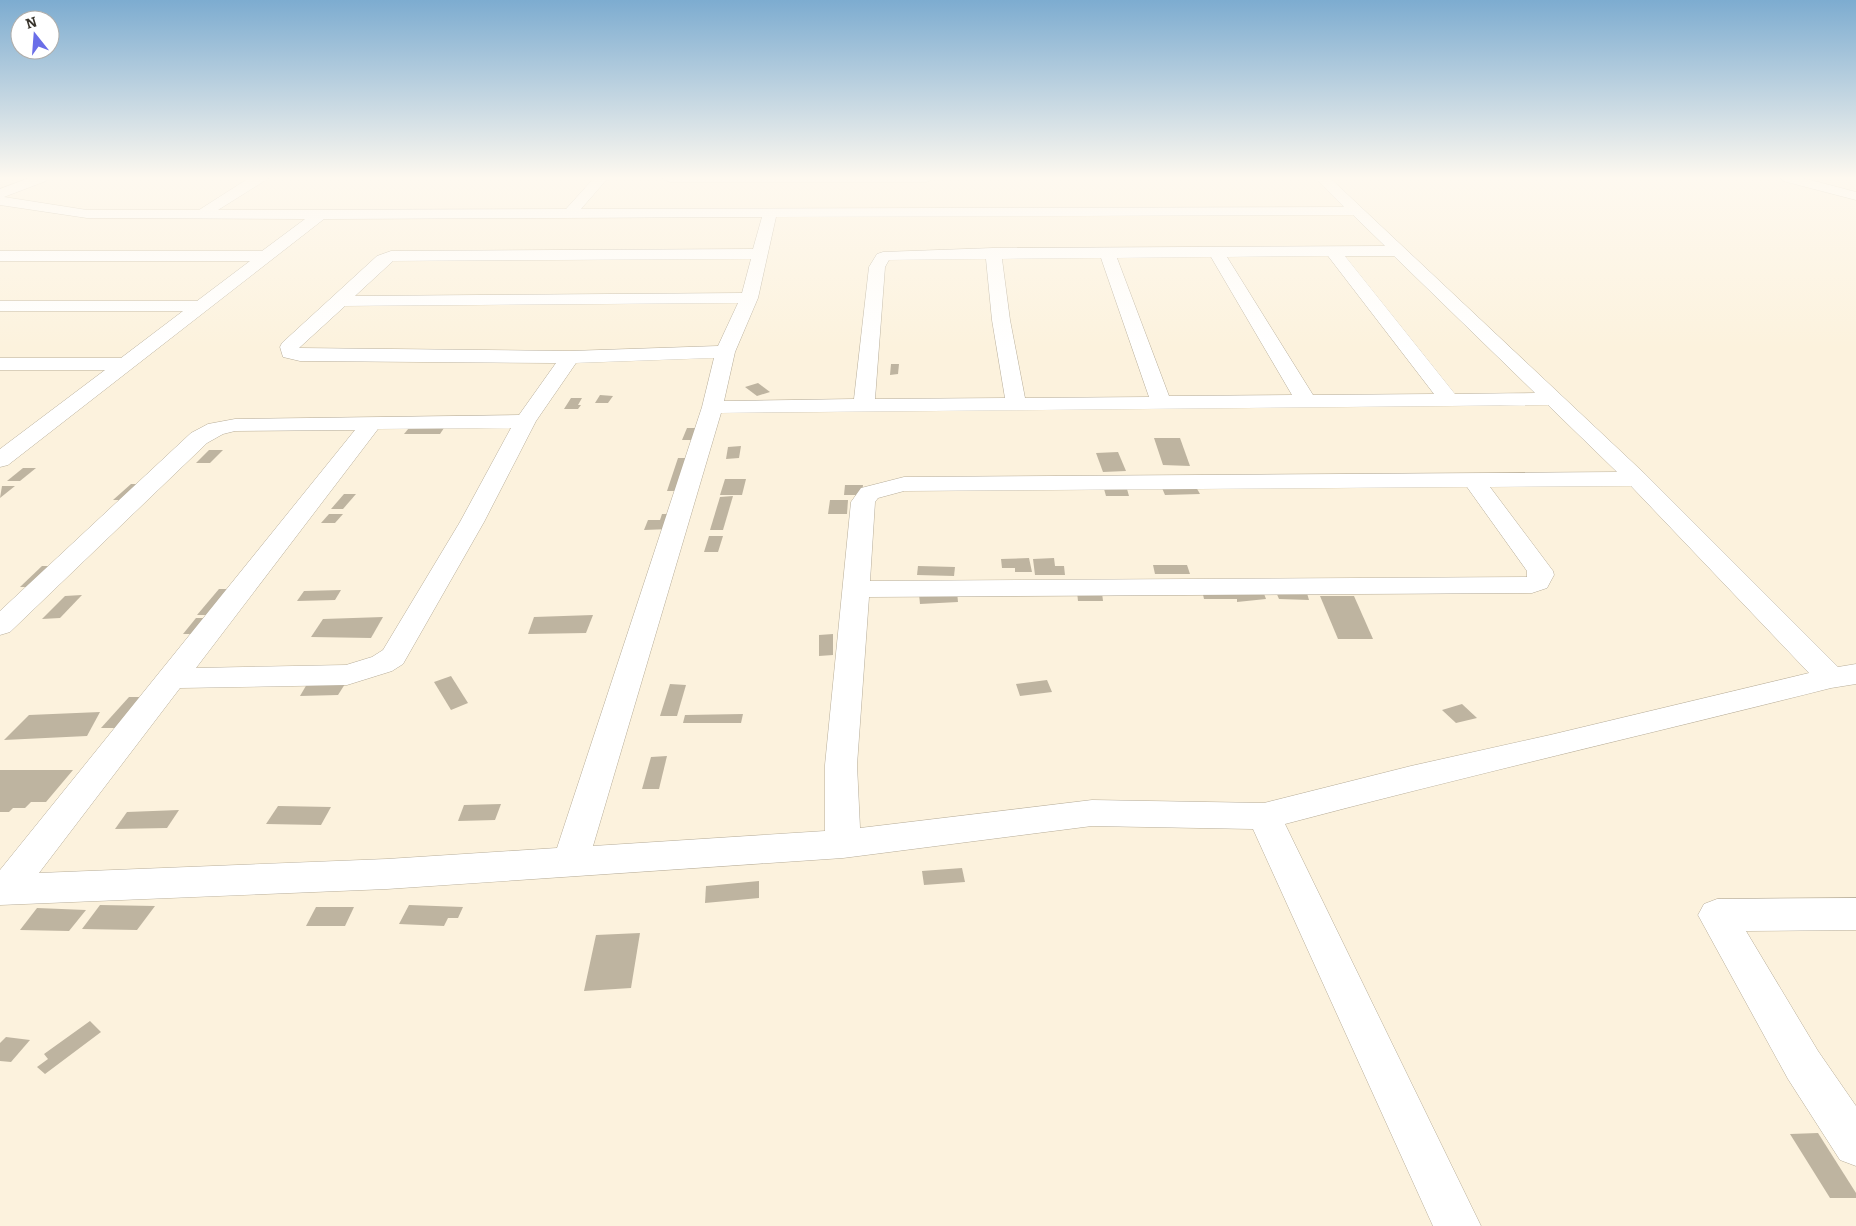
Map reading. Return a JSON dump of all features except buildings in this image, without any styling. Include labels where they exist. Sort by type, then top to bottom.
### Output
[{"type":"street","points":[[0,460],[293,235]]},
{"type":"street","points":[[571,861],[712,407],[725,352],[749,298],[763,235]]},
{"type":"street","points":[[1380,235],[1555,399],[1844,676]]},
{"type":"street","points":[[864,404],[877,267],[883,257],[896,254],[1397,251]]},
{"type":"street","points":[[1107,252],[1161,402]]},
{"type":"street","points":[[1216,252],[1306,401]]},
{"type":"street","points":[[1332,252],[1449,400]]},
{"type":"street","points":[[993,253],[1001,320],[1016,404]]},
{"type":"street","points":[[725,352],[570,357],[300,355],[290,353],[289,347],[383,259],[397,255],[758,254]]},
{"type":"street","points":[[0,256],[264,256]]},
{"type":"street","points":[[340,301],[749,298]]},
{"type":"street","points":[[0,306],[201,306]]},
{"type":"street","points":[[172,678],[347,675],[382,664],[393,657],[472,522],[525,421],[570,357]]},
{"type":"street","points":[[0,364],[126,364]]},
{"type":"street","points":[[712,407],[864,404],[1555,399]]},
{"type":"street","points":[[0,626],[199,438],[216,429],[235,426],[525,421]]},
{"type":"street","points":[[2,890],[172,678],[371,424]]},
{"type":"street","points":[[0,433],[37,432]]},
{"type":"street","points":[[843,844],[841,765],[863,502],[869,493],[893,485],[1637,479]]},
{"type":"street","points":[[857,589],[1522,586],[1538,582],[1541,576],[1540,571],[1474,481]]},
{"type":"street","points":[[2,890],[387,874],[843,844],[1092,813],[1264,816],[1411,778],[1550,747],[1844,676]]},
{"type":"street","points":[[1264,816],[1457,1226]]},
{"type":"street","points":[[1856,914],[1717,915],[1803,1065],[1856,1144]]}]
